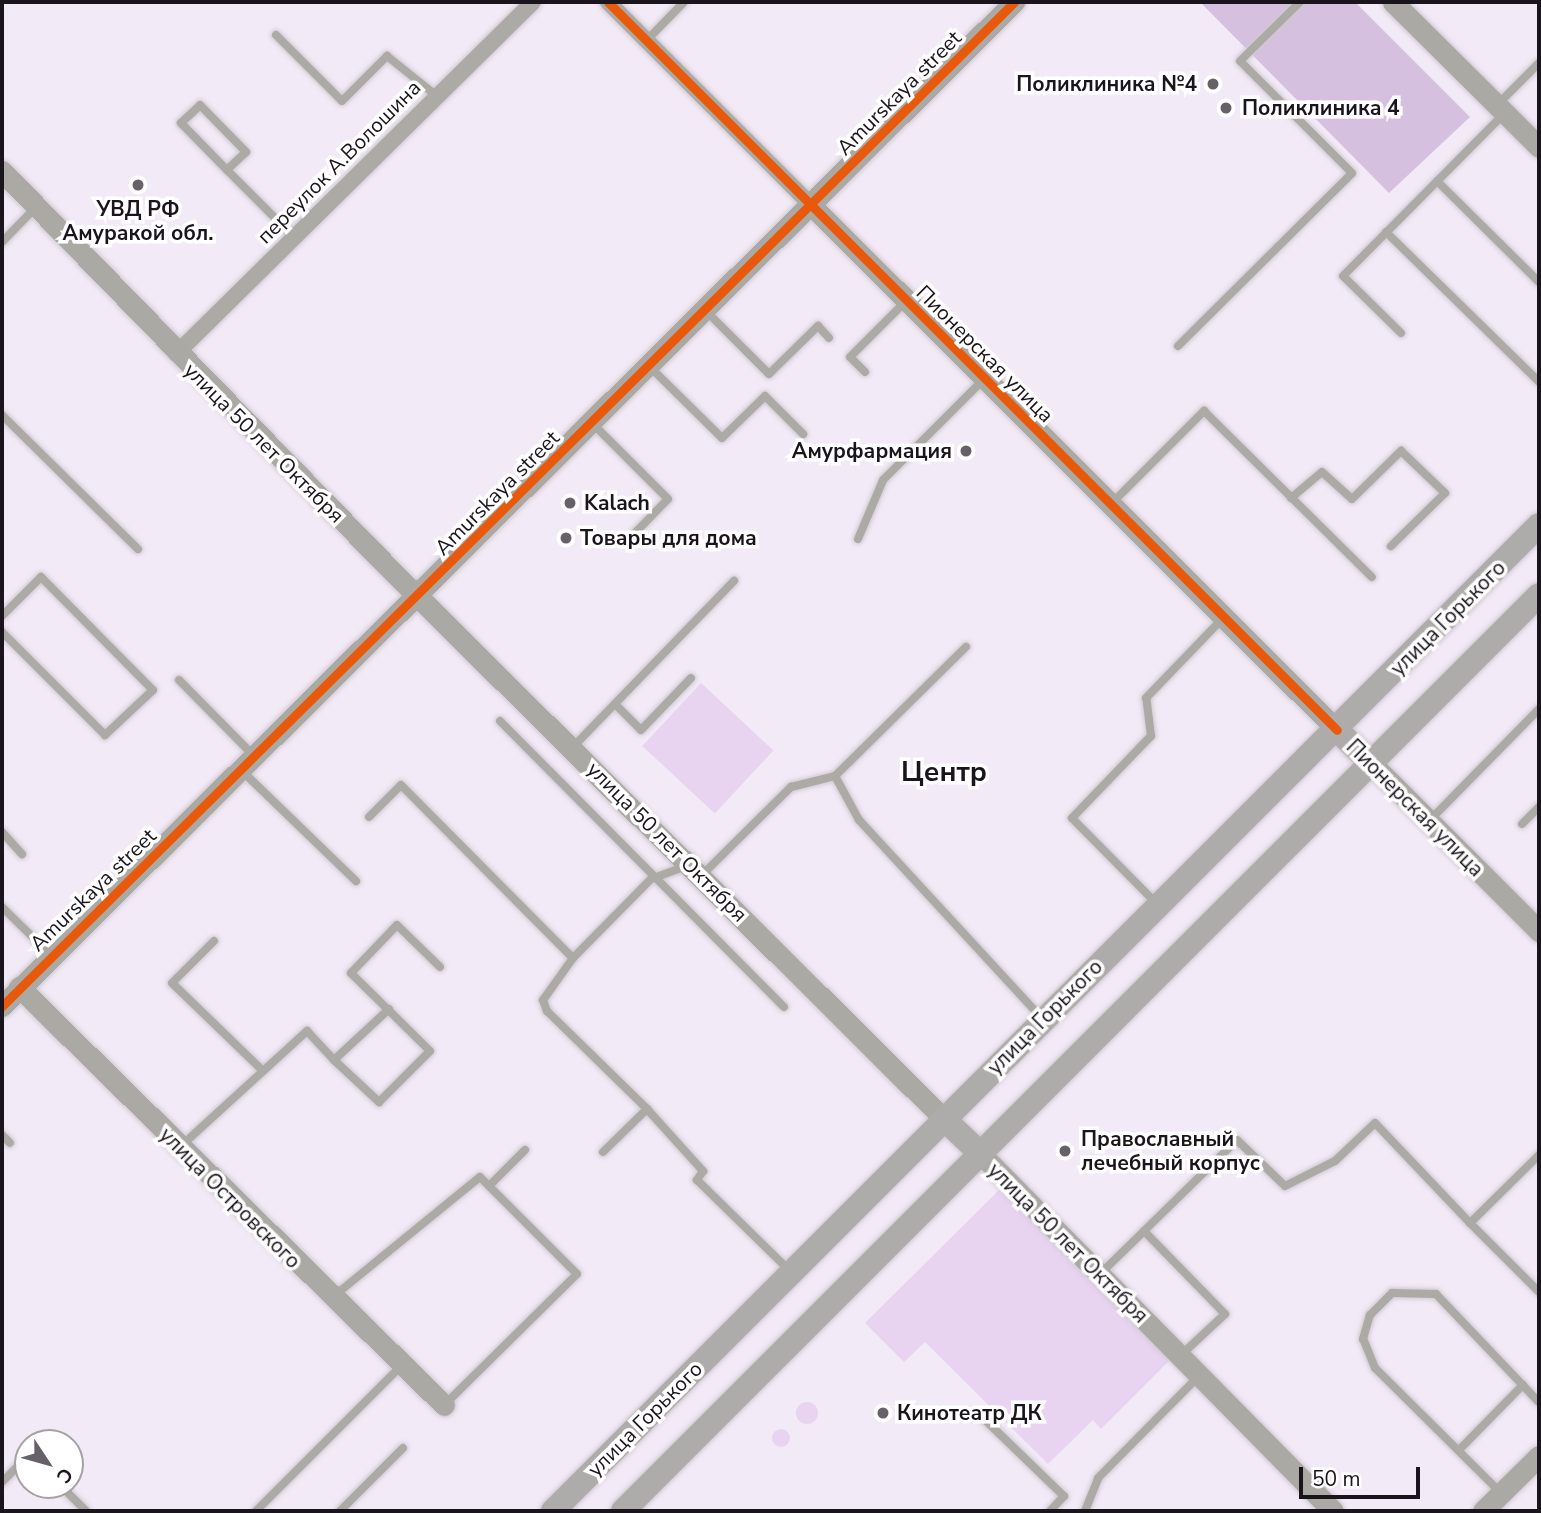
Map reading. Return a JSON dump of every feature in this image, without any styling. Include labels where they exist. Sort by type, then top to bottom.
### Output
[{"type":"main road","name":"улица Горького","points":[[555,1510],[1042,1018],[1337,730],[1539,525]]},
{"type":"main road","points":[[623,1511],[979,1152],[1539,595]]},
{"type":"main road","name":"Пионерская улица","points":[[1337,730],[1371,763]]},
{"type":"main road","name":"улица 50 лет Октября","points":[[944,1119],[979,1152]]},
{"type":"street","name":"переулок А.Волошина","points":[[176,354],[533,2]]},
{"type":"street","name":"Пионерская улица","points":[[608,2],[1337,730]]},
{"type":"street","points":[[1393,2],[1539,147]]},
{"type":"street","name":"Amurskaya street","points":[[2,1006],[650,367],[1008,4]]},
{"type":"street","name":"улица 50 лет Октября","points":[[2,171],[176,354],[417,597],[944,1119]]},
{"type":"street","name":"Пионерская улица","points":[[1371,763],[1539,931]]},
{"type":"street","name":"улица Островского","points":[[19,987],[444,1405]]},
{"type":"street","name":"улица 50 лет Октября","points":[[979,1152],[1333,1511]]},
{"type":"street","points":[[1483,1511],[1539,1456]]},
{"type":"lane","points":[[646,41],[684,2]]},
{"type":"lane","points":[[1178,346],[1352,173],[1240,61],[1300,2]]},
{"type":"lane","points":[[276,35],[342,101],[387,56],[437,96]]},
{"type":"lane","points":[[1401,333],[1343,276],[1437,181],[1539,63]]},
{"type":"lane","points":[[227,170],[246,152],[200,105],[181,123],[227,170],[294,237]]},
{"type":"lane","points":[[1437,181],[1539,282]]},
{"type":"lane","points":[[2,242],[36,207]]},
{"type":"lane","points":[[1386,232],[1539,382]]},
{"type":"lane","points":[[865,372],[850,357],[907,300]]},
{"type":"lane","points":[[706,311],[769,374],[818,326],[829,338]]},
{"type":"lane","points":[[650,367],[722,438],[765,396],[803,434]]},
{"type":"lane","points":[[858,540],[883,480],[985,378]]},
{"type":"lane","points":[[1111,504],[1204,411],[1372,577]]},
{"type":"lane","points":[[2,415],[138,549]]},
{"type":"lane","points":[[592,423],[668,499],[632,536]]},
{"type":"lane","points":[[1292,498],[1322,472],[1352,499],[1401,451],[1445,493],[1391,545]]},
{"type":"lane","points":[[2,616],[41,578],[152,690],[104,735],[2,632]]},
{"type":"lane","points":[[572,748],[734,581]]},
{"type":"lane","points":[[1158,905],[1072,818],[1151,736],[1146,698],[1224,617]]},
{"type":"lane","points":[[791,1272],[697,1180],[704,1171],[647,1109],[547,1011],[543,1000],[573,958],[651,879],[695,870],[791,787],[835,776],[966,647]]},
{"type":"lane","points":[[616,705],[641,730],[691,678]]},
{"type":"lane","points":[[179,680],[248,763],[356,881]]},
{"type":"lane","points":[[1429,821],[1539,709]]},
{"type":"lane","points":[[500,720],[651,879],[784,1007]]},
{"type":"lane","points":[[835,776],[859,820],[1042,1018]]},
{"type":"lane","points":[[369,817],[401,785],[573,958]]},
{"type":"lane","points":[[1522,824],[1539,807]]},
{"type":"lane","points":[[2,832],[22,853]]},
{"type":"lane","points":[[2,907],[51,955]]},
{"type":"lane","points":[[179,1147],[307,1031],[379,1102],[430,1051],[351,973],[397,925],[440,967]]},
{"type":"lane","points":[[215,941],[172,983],[262,1070]]},
{"type":"lane","points":[[334,1060],[389,1009]]},
{"type":"lane","points":[[603,1152],[647,1109]]},
{"type":"lane","points":[[1099,1274],[1237,1140],[1285,1186],[1335,1161],[1376,1123],[1539,1292]]},
{"type":"lane","points":[[2,1135],[10,1143]]},
{"type":"lane","points":[[489,1186],[526,1150]]},
{"type":"lane","points":[[1470,1223],[1539,1155]]},
{"type":"lane","points":[[332,1297],[480,1177],[577,1274],[444,1405]]},
{"type":"lane","points":[[1144,1231],[1225,1314],[1180,1356]]},
{"type":"lane","points":[[1501,1493],[1460,1449],[1375,1368],[1363,1339],[1370,1315],[1386,1296],[1436,1294],[1539,1402]]},
{"type":"lane","points":[[256,1511],[404,1363]]},
{"type":"lane","points":[[1085,1511],[1098,1478],[1199,1376]]},
{"type":"lane","points":[[1460,1449],[1523,1385]]},
{"type":"lane","points":[[980,1415],[1064,1496],[1050,1511]]},
{"type":"lane","points":[[343,1510],[403,1448]]},
{"type":"shaded area","points":[[1200,2],[1355,2],[1470,117],[1389,193]]},
{"type":"shaded area","points":[[701,683],[773,751],[715,813],[642,746]]},
{"type":"shaded area","points":[[1002,1187],[1171,1359],[1101,1429],[1093,1420],[1048,1464],[925,1342],[904,1362],[865,1323]]},
{"type":"shaded area","points":[[807,1402],[815,1405],[818,1413],[815,1421],[807,1424],[799,1421],[796,1413],[799,1405]]},
{"type":"shaded area","points":[[781,1429],[787,1432],[790,1438],[787,1444],[781,1447],[775,1444],[772,1438],[775,1432]]},
{"type":"cycle path","points":[[608,2],[1337,730]]},
{"type":"cycle path","points":[[2,1006],[1014,2]]},
{"type":"place","name":"Поликлиника №4","points":[[1213,84]]},
{"type":"place","name":"Поликлиника 4","points":[[1226,108]]},
{"type":"place","name":"УВД РФ Амуракой обл.","points":[[138,185]]},
{"type":"place","name":"Амурфармация","points":[[966,451]]},
{"type":"place","name":"Kalach","points":[[570,503]]},
{"type":"place","name":"Товары для дома","points":[[566,538]]},
{"type":"place","name":"Православный лечебный корпус","points":[[1065,1151]]},
{"type":"place","name":"Кинотеатр ДК","points":[[883,1413]]},
{"type":"district","name":"Центр","points":[[944,772]]}]
